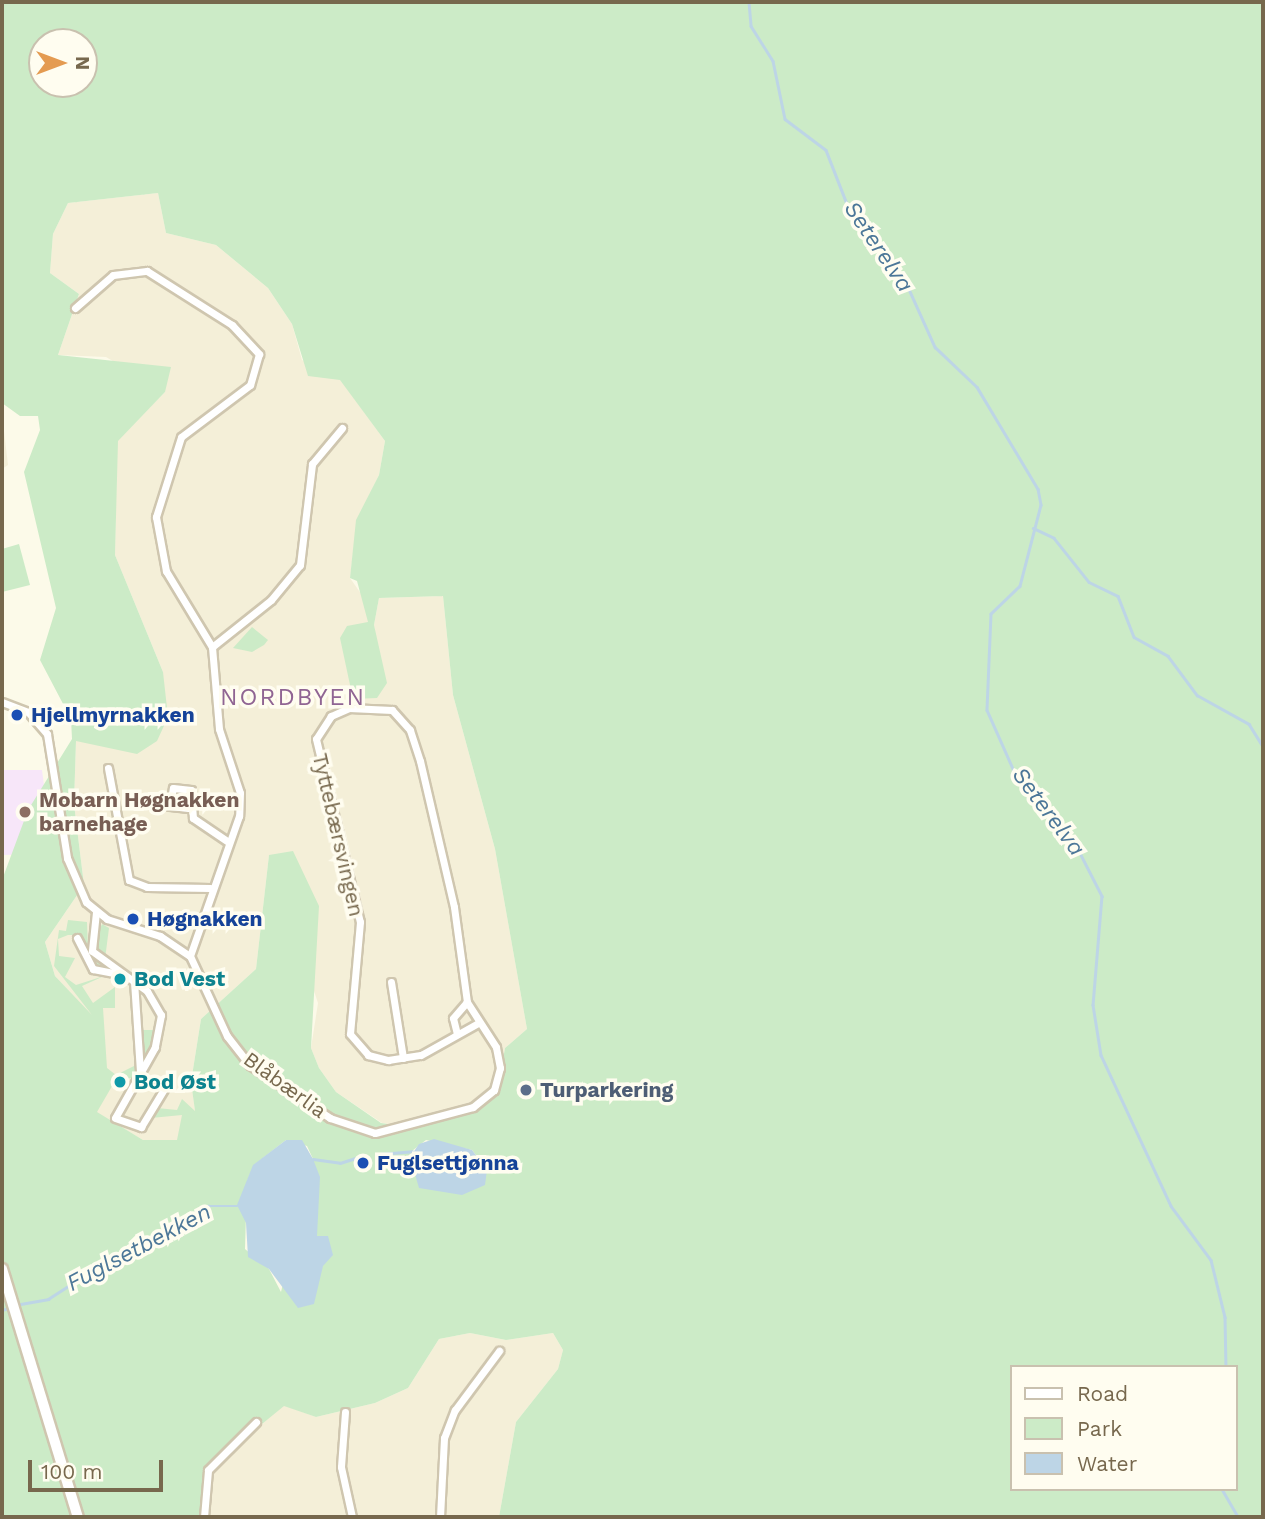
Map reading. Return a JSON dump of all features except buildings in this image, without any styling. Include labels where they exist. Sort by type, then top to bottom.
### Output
[{"type":"street","points":[[2,702],[27,712],[47,734],[72,877],[96,912],[169,940],[190,956],[202,932],[210,888],[240,793],[219,729],[212,647],[166,571],[156,517],[181,437],[250,385],[259,369],[257,348],[174,283],[148,271],[113,275],[75,308]]},
{"type":"street","points":[[212,647],[271,600],[300,565],[312,464],[341,428]]},
{"type":"street","name":"Tyttebærsvingen","points":[[382,706],[410,730],[443,850],[467,1002],[478,1023],[435,1049],[403,1058],[368,1055],[356,1046],[349,1026],[360,922],[316,739],[331,716],[349,708],[382,706]]},
{"type":"street","points":[[108,768],[129,880],[148,887],[210,888]]},
{"type":"street","points":[[188,808],[203,828],[227,841]]},
{"type":"street","points":[[96,912],[92,951],[125,974],[155,1000],[161,1016],[159,1037],[115,1118],[141,1127],[164,1089]]},
{"type":"street","points":[[76,938],[93,969],[125,974]]},
{"type":"street","name":"Blåbærlia","points":[[190,956],[227,1035],[250,1065],[330,1118],[369,1132],[452,1116],[485,1099],[500,1068],[496,1047],[478,1023]]},
{"type":"street","points":[[134,981],[140,1072]]},
{"type":"street","points":[[391,982],[403,1058]]},
{"type":"street","name":"Tyttebærsvingen","points":[[457,1034],[453,1018],[467,1002]]},
{"type":"street","points":[[2,1269],[78,1517]]},
{"type":"street","points":[[440,1517],[444,1438],[455,1410],[499,1351]]},
{"type":"street","points":[[345,1412],[341,1467],[352,1517]]},
{"type":"street","points":[[204,1517],[208,1471],[256,1423]]},
{"type":"shaded area","points":[[158,193],[166,233],[216,245],[268,288],[292,324],[302,360],[340,379],[385,441],[379,475],[357,520],[350,578],[364,598],[383,686],[374,625],[379,598],[443,596],[453,695],[495,849],[527,1029],[505,1048],[501,1071],[484,1095],[450,1117],[402,1126],[382,1123],[336,1092],[319,1068],[311,1048],[318,1003],[269,855],[256,969],[201,1019],[191,1082],[195,1110],[181,1146],[143,1140],[97,1113],[91,1015],[55,976],[45,942],[84,885],[74,804],[76,741],[163,672],[115,555],[117,441],[165,392],[106,357],[58,355],[79,294],[50,273],[53,234],[68,203]]},
{"type":"shaded area","points":[[2,414],[8,465],[2,469]]},
{"type":"shaded area","name":"Mobarn Høgnakken barnehage","points":[[2,770],[42,770],[53,854],[2,855]]},
{"type":"shaded area","points":[[470,1333],[506,1340],[553,1333],[563,1350],[558,1369],[516,1422],[499,1517],[202,1517],[209,1467],[284,1405],[316,1417],[375,1403],[408,1388],[439,1339]]},
{"type":"green space","points":[[2,2],[1263,2],[1263,1517],[499,1517],[516,1422],[558,1369],[563,1350],[553,1333],[506,1340],[470,1333],[439,1339],[408,1388],[375,1403],[316,1417],[284,1406],[209,1467],[202,1517],[2,1517],[2,880],[28,810],[72,739],[71,719],[40,660],[56,608],[24,472],[40,430],[38,416],[20,416],[2,403]],"holes":[[[158,193],[166,233],[216,245],[268,288],[292,324],[308,376],[340,380],[385,441],[379,475],[356,520],[350,578],[357,581],[368,622],[347,626],[340,638],[353,699],[377,698],[387,683],[374,625],[379,598],[443,596],[453,695],[495,849],[527,1029],[505,1048],[501,1071],[484,1095],[450,1117],[402,1126],[381,1123],[336,1092],[319,1068],[311,1048],[319,906],[293,851],[269,855],[256,969],[201,1019],[191,1082],[195,1111],[182,1099],[177,1110],[157,1108],[151,1118],[182,1115],[177,1140],[143,1140],[97,1112],[115,1081],[136,1077],[136,1065],[116,1075],[107,1068],[103,1008],[115,1008],[115,987],[93,1003],[82,986],[104,976],[76,985],[65,977],[75,958],[59,956],[58,939],[68,935],[76,935],[95,968],[105,968],[88,950],[87,922],[68,920],[66,931],[59,930],[54,966],[92,1015],[55,976],[45,942],[84,885],[74,804],[76,741],[137,754],[157,741],[168,717],[163,672],[115,555],[118,441],[165,392],[171,367],[58,355],[79,294],[50,273],[53,234],[68,203]],[[286,1140],[307,1146],[313,1159],[281,1292],[269,1269],[245,1249],[247,1181],[254,1165]],[[426,1140],[472,1150],[487,1170],[412,1151]]]},
{"type":"green space","points":[[19,544],[30,585],[2,592],[2,549]]},
{"type":"green space","points":[[252,627],[268,640],[264,645],[252,652],[233,648]]},
{"type":"green space","points":[[102,924],[109,928],[105,959],[94,944]]},
{"type":"green space","points":[[138,1030],[156,1030],[143,1062]]},
{"type":"water","points":[[434,1139],[472,1150],[487,1170],[485,1185],[462,1195],[419,1188],[410,1157],[419,1144]]},
{"type":"water","name":"Fuglsettjønna","points":[[286,1140],[302,1140],[313,1159],[320,1177],[317,1236],[328,1236],[333,1255],[323,1266],[314,1304],[298,1308],[269,1269],[248,1257],[246,1223],[237,1205],[253,1165]]},
{"type":"waterway","name":"Seterelva","points":[[749,2],[751,26],[773,61],[785,119],[826,150],[847,204],[904,278],[935,347],[977,387],[1038,489],[1041,505],[1020,586],[991,614],[987,710],[1018,780],[1079,851],[1102,896],[1093,1005],[1101,1055],[1171,1206],[1211,1260],[1225,1317],[1226,1365]]},
{"type":"waterway","points":[[1033,528],[1054,538],[1089,582],[1118,596],[1134,637],[1168,656],[1197,695],[1249,724],[1263,746]]},
{"type":"waterway","points":[[380,1154],[412,1151]]},
{"type":"waterway","points":[[313,1159],[340,1163],[358,1157]]},
{"type":"waterway","name":"Fuglsetbekken","points":[[15,1305],[48,1299],[87,1274],[107,1270],[135,1245],[208,1206],[237,1206]]},
{"type":"waterway","name":"Fuglsetbekken","points":[[2,1310],[9,1308]]},
{"type":"waterway","name":"Seterelva","points":[[1223,1491],[1238,1517]]},
{"type":"place","name":"Hjellmyrnakken","points":[[17,715]]},
{"type":"place","name":"Mobarn Høgnakken barnehage","points":[[25,812]]},
{"type":"place","name":"Høgnakken","points":[[133,919]]},
{"type":"place","name":"Bod Vest","points":[[120,979]]},
{"type":"place","name":"Bod Øst","points":[[120,1082]]},
{"type":"place","name":"Turparkering","points":[[526,1090]]},
{"type":"place","name":"Fuglsettjønna","points":[[363,1163]]},
{"type":"district","name":"NORDBYEN","points":[[293,698]]}]
